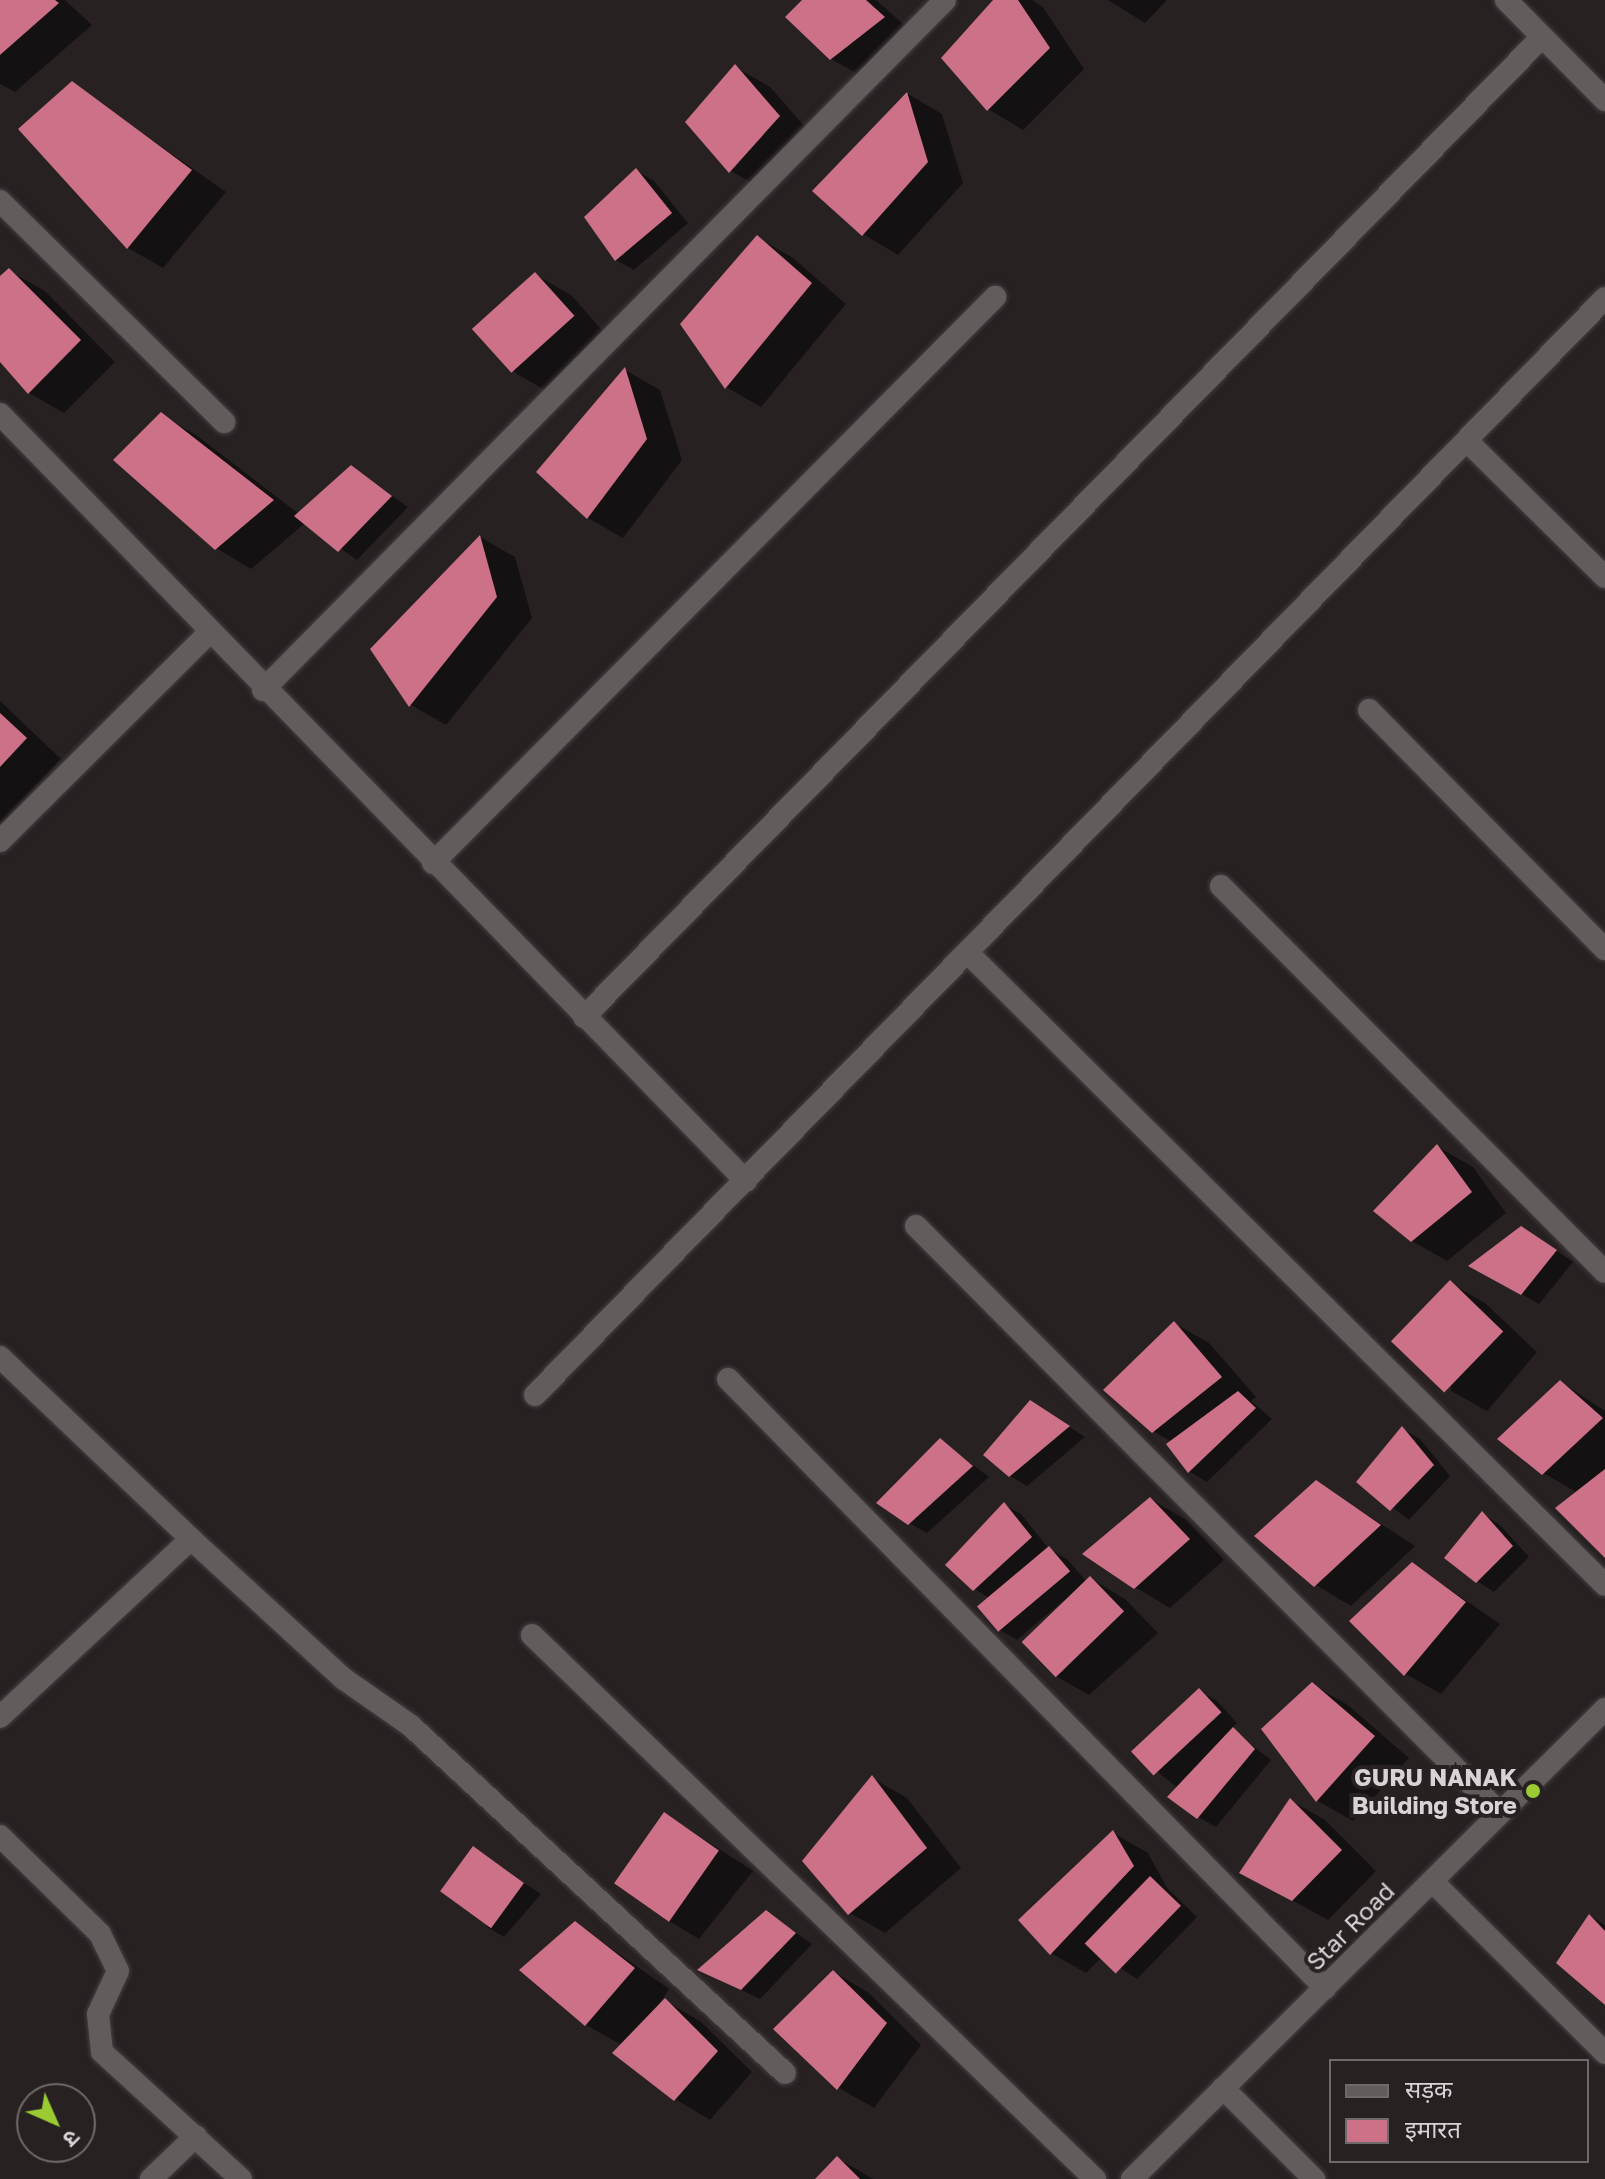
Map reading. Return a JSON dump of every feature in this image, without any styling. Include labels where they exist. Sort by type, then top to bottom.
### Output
[{"type":"street","points":[[263,690],[945,0]]},
{"type":"street","points":[[1506,0],[1605,100]]},
{"type":"street","points":[[584,1017],[1542,37]]},
{"type":"street","points":[[0,201],[224,422]]},
{"type":"street","points":[[433,863],[995,297]]},
{"type":"street","points":[[535,1395],[970,955],[1605,298]]},
{"type":"street","points":[[0,414],[208,634],[746,1181]]},
{"type":"street","points":[[1468,442],[1605,577]]},
{"type":"street","points":[[0,841],[208,634]]},
{"type":"street","points":[[1369,710],[1605,949]]},
{"type":"street","points":[[1221,886],[1605,1272]]},
{"type":"street","points":[[970,955],[1605,1585]]},
{"type":"street","points":[[916,1226],[1500,1813]]},
{"type":"street","points":[[0,1357],[344,1679],[411,1726],[785,2073]]},
{"type":"street","points":[[728,1379],[1325,1988]]},
{"type":"street","points":[[0,1717],[191,1539]]},
{"type":"street","points":[[532,1635],[1095,2179]]},
{"type":"street","name":"Star Road","points":[[1132,2179],[1605,1709]]},
{"type":"street","points":[[0,1836],[100,1934],[118,1971],[98,2014],[102,2052],[241,2179]]},
{"type":"street","points":[[1432,1881],[1605,2053]]},
{"type":"street","points":[[1223,2088],[1314,2179]]},
{"type":"street","points":[[151,2179],[196,2136]]},
{"type":"building","points":[[0,0],[55,0],[59,3],[0,55]]},
{"type":"building","points":[[802,0],[866,0],[885,17],[830,60],[785,17]]},
{"type":"building","points":[[993,0],[1018,0],[1050,48],[987,111],[941,58]]},
{"type":"building","points":[[735,64],[780,116],[729,173],[685,122]]},
{"type":"building","points":[[72,81],[192,170],[127,249],[18,129]]},
{"type":"building","points":[[907,92],[928,162],[862,236],[812,191]]},
{"type":"building","points":[[636,168],[672,213],[615,261],[584,217]]},
{"type":"building","points":[[757,235],[812,283],[725,389],[680,324]]},
{"type":"building","points":[[9,268],[81,340],[28,394],[0,362],[0,276]]},
{"type":"building","points":[[535,272],[574,316],[511,373],[472,329]]},
{"type":"building","points":[[625,367],[647,439],[587,519],[536,472]]},
{"type":"building","points":[[161,412],[274,500],[215,550],[113,460]]},
{"type":"building","points":[[351,465],[392,496],[338,552],[294,516]]},
{"type":"building","points":[[480,535],[497,597],[409,707],[370,649]]},
{"type":"building","points":[[0,713],[27,738],[0,767]]},
{"type":"building","points":[[1437,1144],[1472,1192],[1411,1242],[1373,1211]]},
{"type":"building","points":[[1521,1226],[1557,1250],[1521,1295],[1468,1266]]},
{"type":"building","points":[[1450,1280],[1503,1331],[1444,1393],[1391,1341]]},
{"type":"building","points":[[1174,1321],[1222,1377],[1152,1433],[1103,1390]]},
{"type":"building","points":[[1560,1380],[1603,1418],[1542,1475],[1497,1439]]},
{"type":"building","points":[[1238,1391],[1256,1408],[1188,1473],[1166,1444]]},
{"type":"building","points":[[1030,1400],[1070,1426],[1009,1477],[983,1455]]},
{"type":"building","points":[[1402,1426],[1434,1465],[1390,1511],[1356,1482]]},
{"type":"building","points":[[940,1438],[973,1466],[908,1525],[876,1503]]},
{"type":"building","points":[[1605,1469],[1605,1558],[1555,1508]]},
{"type":"building","points":[[1316,1480],[1381,1525],[1314,1587],[1254,1536]]},
{"type":"building","points":[[1150,1497],[1190,1539],[1134,1589],[1082,1554]]},
{"type":"building","points":[[1004,1502],[1032,1537],[973,1591],[945,1565]]},
{"type":"building","points":[[1482,1511],[1513,1546],[1476,1583],[1444,1558]]},
{"type":"building","points":[[1049,1546],[1070,1571],[998,1632],[977,1606]]},
{"type":"building","points":[[1412,1562],[1466,1602],[1404,1676],[1349,1621]]},
{"type":"building","points":[[1090,1576],[1124,1611],[1056,1677],[1022,1642]]},
{"type":"building","points":[[1312,1682],[1375,1736],[1316,1802],[1261,1729]]},
{"type":"building","points":[[1199,1688],[1222,1712],[1153,1776],[1131,1751]]},
{"type":"building","points":[[1233,1727],[1255,1749],[1197,1819],[1167,1797]]},
{"type":"building","points":[[872,1775],[927,1848],[848,1915],[802,1861]]},
{"type":"building","points":[[1290,1798],[1342,1850],[1292,1901],[1239,1873]]},
{"type":"building","points":[[664,1812],[719,1850],[669,1922],[614,1883]]},
{"type":"building","points":[[1113,1830],[1134,1866],[1050,1955],[1018,1920]]},
{"type":"building","points":[[473,1846],[524,1883],[491,1928],[440,1891]]},
{"type":"building","points":[[1150,1876],[1181,1906],[1116,1973],[1085,1944]]},
{"type":"building","points":[[766,1910],[796,1933],[741,1990],[697,1970]]},
{"type":"building","points":[[1589,1914],[1605,1931],[1605,2005],[1556,1963]]},
{"type":"building","points":[[575,1921],[635,1968],[585,2026],[519,1970]]},
{"type":"building","points":[[833,1970],[887,2023],[837,2090],[773,2029]]},
{"type":"building","points":[[665,1998],[718,2051],[674,2101],[612,2053]]},
{"type":"building","points":[[837,2156],[860,2179],[815,2179]]},
{"type":"place","name":"GURU NANAK Building Store","points":[[1533,1791]]}]
